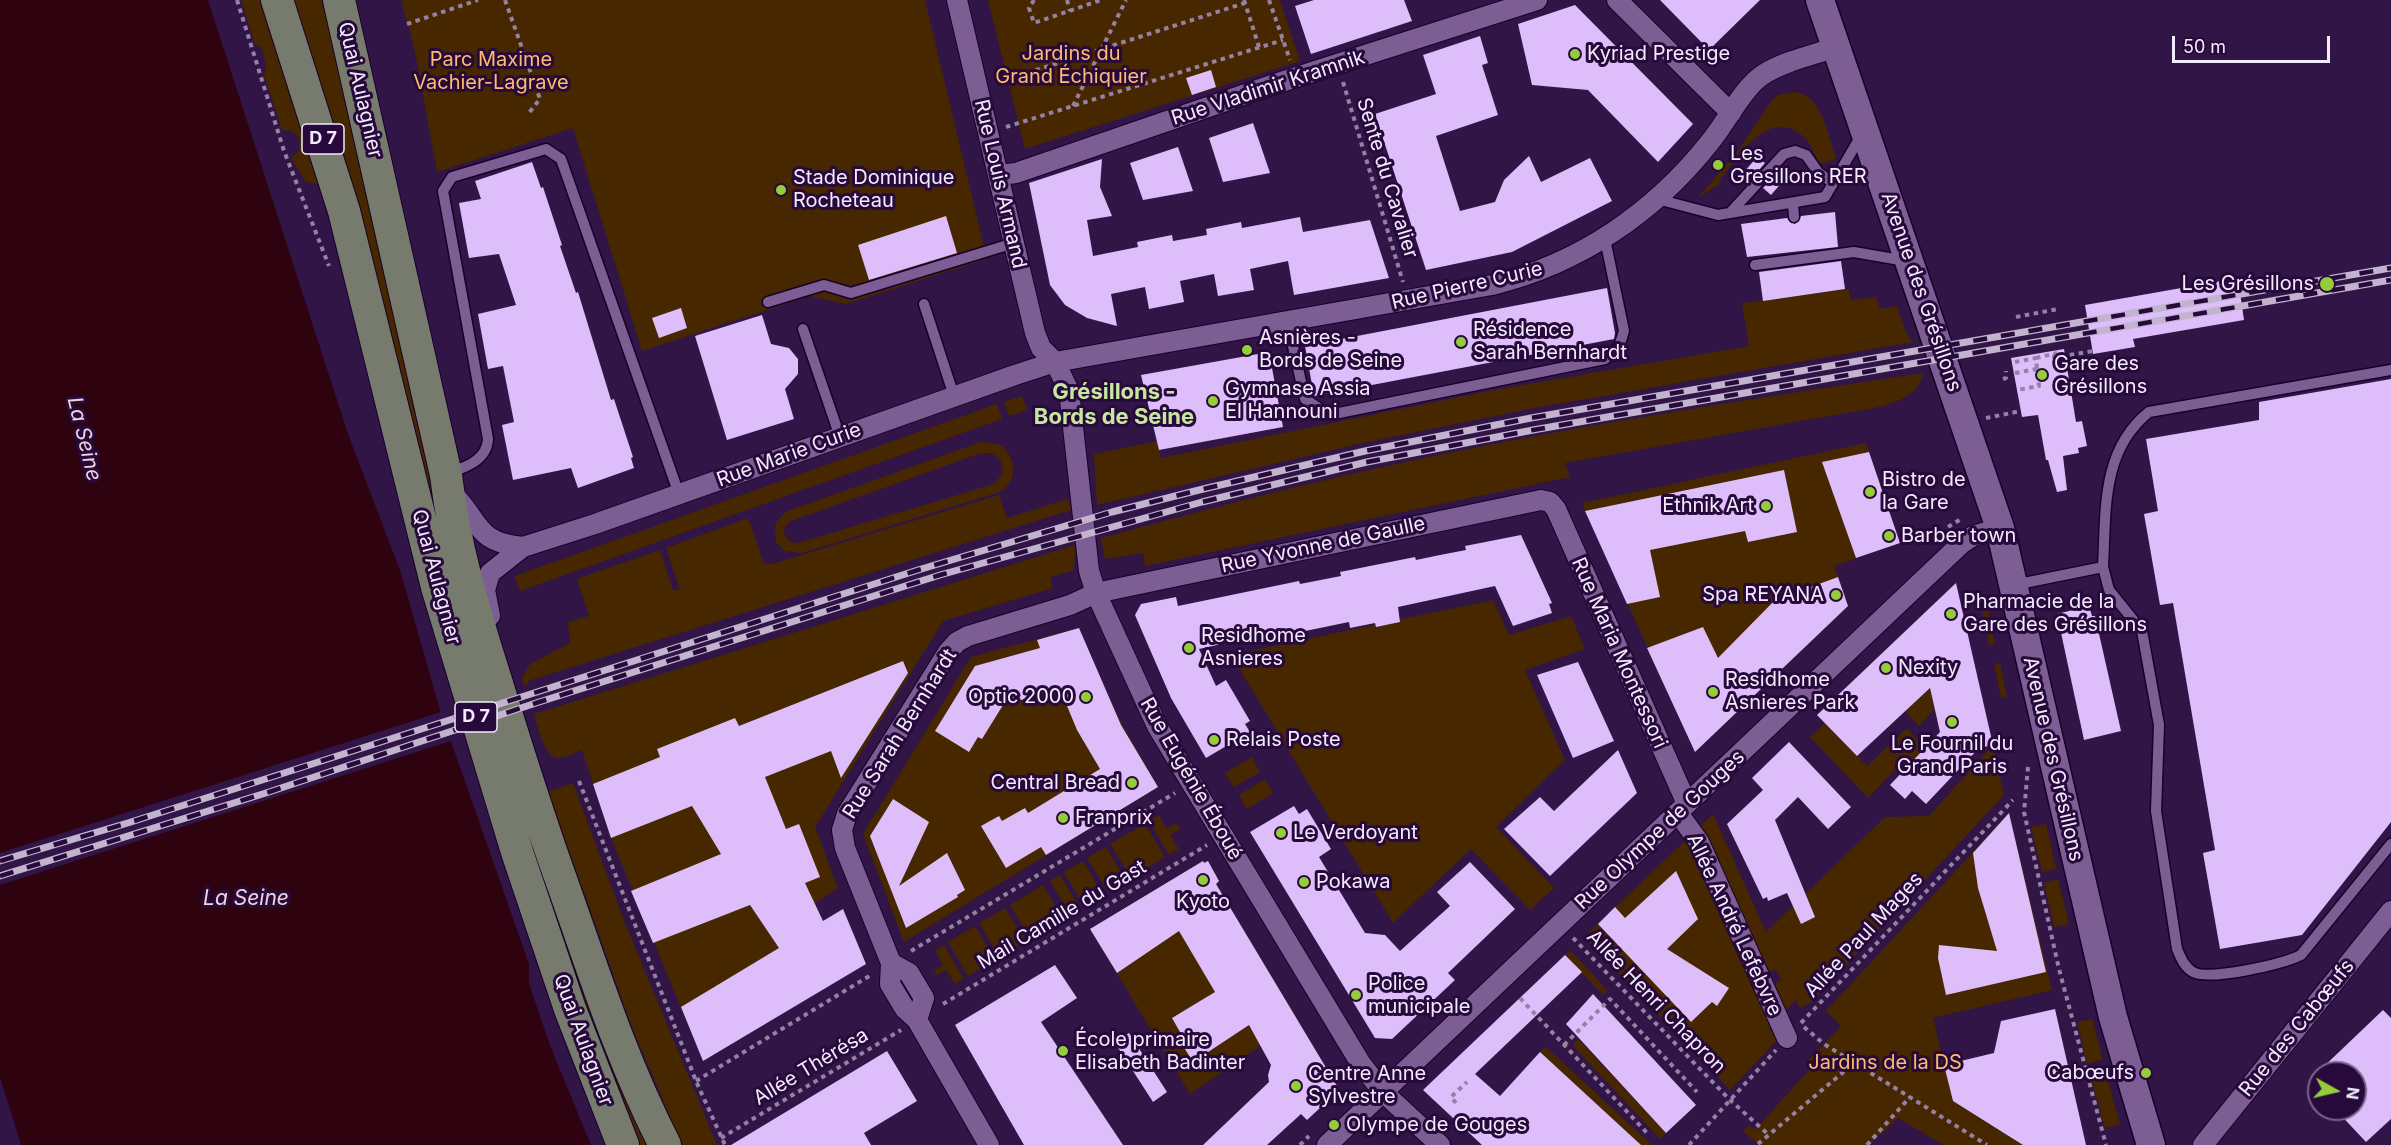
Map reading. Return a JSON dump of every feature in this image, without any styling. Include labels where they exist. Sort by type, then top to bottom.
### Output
[{"type":"main road","name":"Quai Aulagnier","points":[[277,0],[330,161],[363,279],[437,587],[518,855],[570,1009],[623,1145]]},
{"type":"main road","name":"Quai Aulagnier","points":[[339,0],[474,610],[519,761],[594,973],[647,1111],[665,1145]]},
{"type":"main road","name":"Avenue des Grésillons","points":[[1820,0],[1911,261],[2000,528],[2113,1017],[2151,1145]]},
{"type":"street","name":"Rue Louis Armand","points":[[957,0],[1035,333],[1041,348],[1056,362]]},
{"type":"street","name":"Rue Vladimir Kramnik","points":[[999,175],[1016,173],[1296,77],[1537,0]]},
{"type":"street","points":[[1617,0],[1731,113]]},
{"type":"street","name":"Rue Pierre Curie","points":[[1056,362],[1148,348],[1287,320],[1409,300],[1521,278],[1551,267],[1605,238],[1657,199],[1710,143],[1763,74],[1837,47]]},
{"type":"street","name":"Rue Marie Curie","points":[[502,701],[498,647],[485,590],[494,567],[523,547],[1056,362]]},
{"type":"street","name":"Rue Eugénie Éboué","points":[[1056,362],[1069,392],[1089,571],[1096,593],[1157,726],[1361,1064],[1383,1092],[1440,1145]]},
{"type":"street","points":[[447,482],[482,534],[508,546],[523,547]]},
{"type":"street","name":"Rue Yvonne de Gaulle","points":[[1096,593],[1541,500],[1550,502]]},
{"type":"street","name":"Rue Maria Montessori","points":[[1550,502],[1556,509],[1683,809]]},
{"type":"street","name":"Rue Olympe de Gouges","points":[[1327,1145],[1961,544],[1973,536],[2000,528]]},
{"type":"street","name":"Rue Sarah Bernhardt","points":[[989,1145],[917,1020],[905,1009],[890,984],[891,963],[845,848],[842,830],[847,814],[957,642],[968,636],[1070,605],[1096,593]]},
{"type":"street","name":"Allée André Lefebvre","points":[[1683,809],[1786,1038]]},
{"type":"street","name":"Rue des Cabœufs","points":[[2203,1145],[2391,911]]},
{"type":"lane","points":[[1657,199],[1712,214],[1825,197],[1865,129]]},
{"type":"lane","points":[[447,482],[476,461],[488,447],[488,439],[443,191],[452,177],[538,149],[546,149],[561,159],[679,494]]},
{"type":"lane","points":[[1730,213],[1784,154],[1790,151],[1806,155],[1818,172],[1833,183]]},
{"type":"lane","points":[[1793,203],[1794,217]]},
{"type":"lane","points":[[1287,320],[1305,399],[1323,411],[1339,413],[1605,359],[1619,347],[1624,331],[1605,238]]},
{"type":"lane","points":[[768,302],[824,285],[851,293],[1014,243]]},
{"type":"lane","points":[[1755,265],[1799,254],[1854,252],[1911,261]]},
{"type":"lane","points":[[924,304],[954,396]]},
{"type":"lane","points":[[803,329],[840,437]]},
{"type":"lane","points":[[2391,370],[2148,412],[2132,426],[2116,454],[2106,501],[2103,567],[2109,590],[2142,632],[2159,725],[2156,811],[2177,949],[2184,964],[2194,973],[2208,975],[2287,962],[2301,955],[2391,844]]},
{"type":"lane","points":[[2013,585],[2103,567]]},
{"type":"path","points":[[237,0],[284,151],[329,266],[363,279]]},
{"type":"path","points":[[407,24],[478,0]]},
{"type":"path","points":[[505,0],[540,99],[528,114]]},
{"type":"path","points":[[1034,0],[1029,8],[1034,22],[1101,0]]},
{"type":"path","points":[[1067,0],[1070,10]]},
{"type":"path","points":[[1073,107],[1126,0]]},
{"type":"path","points":[[1269,0],[1296,77]]},
{"type":"path","points":[[1027,73],[1244,1],[1259,47]]},
{"type":"path","points":[[987,132],[1283,40]]},
{"type":"path","name":"Sente du Cavalier","points":[[1337,64],[1409,300]]},
{"type":"path","points":[[2016,317],[2058,309]]},
{"type":"path","points":[[2015,362],[2094,351]]},
{"type":"path","points":[[2017,390],[2039,386],[2036,358]]},
{"type":"path","points":[[2015,373],[2037,369]]},
{"type":"path","points":[[2003,379],[2006,378],[2006,371]]},
{"type":"path","points":[[1965,422],[2021,411]]},
{"type":"path","points":[[2026,759],[2029,777],[2024,812],[2062,979],[2106,1145]]},
{"type":"path","points":[[579,781],[696,1081],[725,1145]]},
{"type":"path","points":[[696,1081],[1191,783]]},
{"type":"path","name":"Allée Paul Mages","points":[[1689,1145],[1786,1038],[2013,800]]},
{"type":"path","name":"Mail Camille du Gast","points":[[917,1020],[1223,835]]},
{"type":"path","name":"Allée Henri Chapron","points":[[1560,924],[1730,1100],[1769,1135]]},
{"type":"path","points":[[1520,998],[1648,1134]]},
{"type":"path","points":[[1564,1045],[1611,999],[1696,1092]]},
{"type":"path","name":"Allée Thérésa","points":[[721,1138],[917,1020]]},
{"type":"path","points":[[1801,1024],[1824,1044],[1987,1145]]},
{"type":"path","points":[[1758,1144],[1854,1063]]},
{"type":"path","points":[[1456,1103],[1451,1097],[1467,1082]]},
{"type":"path","points":[[1867,1145],[1910,1097]]},
{"type":"green space","points":[[241,0],[265,0],[319,184],[306,182],[291,158],[299,151],[300,139],[293,131],[282,130],[264,75],[266,64],[261,47],[255,44]]},
{"type":"green space","points":[[290,0],[327,0],[445,534],[649,1145],[633,1145],[515,801],[452,582],[364,229]]},
{"type":"green space","name":"Stade Dominique Rocheteau","points":[[401,0],[925,0],[987,259],[846,304],[810,296],[642,351],[573,128],[437,172],[415,52]]},
{"type":"green space","name":"Jardins du Grand Échiquier","points":[[988,0],[1280,0],[1300,61],[1025,149]]},
{"type":"green space","points":[[1793,92],[1803,94],[1817,108],[1836,158],[1827,163],[1819,162],[1805,138],[1792,129],[1780,127],[1768,130],[1757,137],[1737,157],[1719,184],[1697,199],[1740,148],[1771,101],[1779,95]]},
{"type":"green space","points":[[1849,289],[1851,300],[1876,297],[1880,309],[1897,306],[1906,333],[1913,342],[1529,409],[1363,443],[1097,505],[1094,454],[1157,441],[1161,458],[1494,390],[1749,346],[1742,303]]},
{"type":"green space","points":[[1923,373],[1916,388],[1904,398],[1874,408],[1565,463],[1570,477],[1145,566],[1143,553],[1105,559],[1101,538],[1369,470],[1507,441],[1715,405]]},
{"type":"green space","points":[[1022,396],[1027,410],[1009,416],[1004,402]]},
{"type":"green space","points":[[997,404],[1002,419],[520,591],[515,576]]},
{"type":"green space","points":[[981,442],[999,444],[1005,449],[1012,462],[1013,475],[1010,482],[1000,492],[802,553],[785,551],[776,542],[775,524],[785,512]],"holes":[[[981,453],[992,453],[1001,461],[1003,473],[994,484],[798,543],[791,542],[785,536],[784,528],[789,522]]]},
{"type":"green space","points":[[1866,443],[1900,543],[1834,566],[1848,606],[1695,752],[1582,503]]},
{"type":"green space","points":[[999,495],[1007,518],[1068,499],[1071,510],[528,681],[529,684],[524,686],[522,678],[530,664],[570,643],[568,622],[589,616],[577,579],[660,550],[673,590],[680,590],[666,548],[748,518],[764,563],[772,564]]},
{"type":"green space","points":[[1075,545],[1074,570],[1050,577],[1053,588],[943,621],[815,827],[838,888],[812,905],[822,922],[843,909],[865,964],[703,1061],[611,838],[582,750],[562,758],[554,757],[542,741],[534,714]]},
{"type":"green space","points":[[1493,600],[1509,635],[1571,616],[1585,649],[1525,670],[1565,760],[1496,827],[1554,888],[1530,910],[1471,849],[1393,923],[1231,655]]},
{"type":"green space","points":[[1988,610],[1995,643],[1989,645],[1982,611]]},
{"type":"green space","points":[[1079,628],[1117,715],[1158,787],[904,942],[863,834],[971,657]]},
{"type":"green space","points":[[2000,663],[2007,696],[2001,698],[1994,664]]},
{"type":"green space","points":[[1930,688],[1934,710],[1919,726],[1905,711]]},
{"type":"green space","points":[[1825,723],[1867,766],[1907,728],[1925,748],[1910,763],[1905,759],[1868,798],[1810,737]]},
{"type":"green space","points":[[1993,745],[2004,795],[1811,1003],[1800,1008],[1796,1000],[1782,1015],[1769,986],[1781,981],[1776,969],[1764,974],[1698,828],[1713,814],[1766,932],[1885,817],[1929,816]]},
{"type":"green space","points":[[1252,757],[1260,772],[1234,787],[1225,773]]},
{"type":"green space","points":[[1265,779],[1273,793],[1247,809],[1239,795]]},
{"type":"green space","points":[[573,783],[625,923],[717,1145],[682,1145],[632,1027],[548,792]]},
{"type":"green space","name":"Jardins de la DS","points":[[2009,813],[2052,990],[1933,1018],[1953,1101],[2023,1145],[1944,1145],[1898,1118],[1869,1145],[1759,1145],[1743,1131],[1749,1125],[1755,1130],[1810,1069],[1805,1064],[1841,1026],[1826,1011]]},
{"type":"green space","points":[[1159,815],[1167,829],[1176,823],[1180,829],[1170,835],[1179,849],[1169,855],[1149,821]]},
{"type":"green space","points":[[1145,824],[1165,857],[1131,878],[1110,844]]},
{"type":"green space","points":[[2046,824],[2056,869],[2042,872],[2031,827]]},
{"type":"green space","points":[[1688,838],[1775,1022],[1769,1029],[1779,1038],[1730,1090],[1584,937]]},
{"type":"green space","points":[[1106,847],[1126,881],[1108,892],[1087,858]]},
{"type":"green space","points":[[1083,861],[1103,895],[1084,906],[1064,872]]},
{"type":"green space","points":[[1203,861],[1208,861],[1219,881],[1216,884],[1298,1020],[1190,1094],[1090,929]]},
{"type":"green space","points":[[1060,875],[1080,908],[1070,914],[1050,881]]},
{"type":"green space","points":[[2058,879],[2069,924],[2054,927],[2044,883]]},
{"type":"green space","points":[[1043,885],[1063,919],[1030,938],[1010,905]]},
{"type":"green space","points":[[1005,908],[1026,941],[999,957],[979,923]]},
{"type":"green space","points":[[975,926],[995,960],[968,976],[948,942]]},
{"type":"green space","points":[[944,945],[964,979],[955,984],[946,970],[937,975],[934,970],[943,965],[935,950]]},
{"type":"green space","points":[[1570,950],[1608,991],[1603,995],[1565,955]]},
{"type":"green space","points":[[2092,1019],[2103,1059],[2087,1064],[2077,1022]]},
{"type":"green space","points":[[1578,1039],[1666,1133],[1660,1139],[1572,1045]]},
{"type":"green space","points":[[1545,1046],[1652,1145],[1641,1145],[1540,1052]]},
{"type":"green space","points":[[2105,1070],[2120,1124],[2105,1128],[2090,1074]]},
{"type":"water","name":"La Seine","points":[[0,0],[208,0],[348,434],[401,573],[440,710],[529,964],[529,984],[551,1048],[591,1145],[21,1145],[0,1077]]},
{"type":"pier","points":[[444,711],[454,740],[0,885],[0,853]]},
{"type":"building","points":[[1314,0],[1404,0],[1412,21],[1311,54],[1295,6]]},
{"type":"building","points":[[1660,0],[1760,0],[1709,50]]},
{"type":"building","name":"Kyriad Prestige","points":[[1575,5],[1693,124],[1658,162],[1588,90],[1532,85],[1518,24]]},
{"type":"building","points":[[1480,36],[1488,63],[1482,65],[1498,115],[1436,136],[1460,211],[1495,202],[1504,180],[1529,156],[1541,182],[1590,158],[1612,201],[1512,252],[1426,270],[1375,114],[1436,94],[1423,55]]},
{"type":"building","points":[[1211,70],[1216,87],[1192,95],[1186,78]]},
{"type":"building","points":[[1253,123],[1270,173],[1223,182],[1209,138]]},
{"type":"building","points":[[1178,147],[1193,191],[1143,200],[1130,163]]},
{"type":"building","points":[[1757,157],[1765,163],[1752,178],[1744,172]]},
{"type":"building","points":[[1102,159],[1100,187],[1112,216],[1087,220],[1093,256],[1138,247],[1137,242],[1172,235],[1173,241],[1207,235],[1206,229],[1241,222],[1242,228],[1300,217],[1303,232],[1370,220],[1389,278],[1294,295],[1288,261],[1250,269],[1254,290],[1218,296],[1214,274],[1180,281],[1184,302],[1149,309],[1145,287],[1111,294],[1117,326],[1087,318],[1065,305],[1050,285],[1029,183]]},
{"type":"building","points":[[532,162],[541,188],[543,187],[576,293],[578,292],[611,400],[614,399],[633,457],[631,458],[634,468],[578,488],[571,468],[513,480],[502,425],[514,422],[503,366],[488,369],[478,314],[516,305],[499,254],[469,258],[459,203],[481,199],[475,181]]},
{"type":"building","points":[[1777,173],[1784,180],[1771,195],[1763,188]]},
{"type":"building","points":[[1835,212],[1838,247],[1747,257],[1741,224],[1787,218],[1795,224],[1801,216]]},
{"type":"building","points":[[946,216],[957,253],[869,280],[858,245]]},
{"type":"building","points":[[1841,261],[1845,289],[1763,301],[1759,272]]},
{"type":"building","points":[[2238,278],[2244,320],[2133,339],[2135,347],[2093,354],[2085,305]]},
{"type":"building","name":"Résidence Sarah Bernhardt","points":[[1607,288],[1615,333],[1614,339],[1314,396],[1305,346]]},
{"type":"building","points":[[681,308],[687,328],[659,338],[652,318]]},
{"type":"building","points":[[762,315],[771,344],[789,348],[798,359],[798,374],[785,389],[794,419],[727,440],[695,336]]},
{"type":"building","points":[[2064,349],[2076,422],[2082,421],[2087,446],[2078,448],[2079,453],[2063,456],[2067,490],[2057,492],[2048,460],[2046,460],[2038,415],[2022,417],[2011,358]]},
{"type":"building","name":"Gymnase Assia El Hannouni","points":[[1269,352],[1283,427],[1159,450],[1141,375]]},
{"type":"building","points":[[2391,379],[2391,822],[2302,935],[2220,949],[2203,853],[2215,850],[2173,603],[2160,605],[2144,514],[2158,511],[2146,439],[2259,420],[2259,402]]},
{"type":"building","points":[[1869,452],[1900,543],[1856,558],[1822,462]]},
{"type":"building","points":[[1784,470],[1797,532],[1748,542],[1745,531],[1650,550],[1660,597],[1627,604],[1585,511]]},
{"type":"building","points":[[1521,535],[1552,603],[1549,604],[1552,613],[1513,626],[1495,586],[1398,607],[1400,622],[1376,627],[1375,623],[1350,628],[1349,622],[1276,637],[1275,632],[1199,649],[1216,686],[1226,680],[1250,721],[1245,724],[1250,732],[1206,758],[1171,698],[1135,615],[1141,604],[1176,597],[1178,606],[1299,581],[1300,584],[1341,576],[1340,572],[1415,557],[1416,560],[1466,550],[1465,546]]},
{"type":"building","points":[[1838,577],[1848,606],[1695,752],[1647,648],[1703,627],[1718,658],[1775,600]]},
{"type":"building","points":[[1956,583],[1993,745],[1979,748],[1926,804],[1912,791],[1905,799],[1890,785],[1940,732],[1930,688],[1857,756],[1817,715]]},
{"type":"building","points":[[2089,606],[2092,616],[2095,616],[2121,731],[2084,740],[2057,614]]},
{"type":"building","points":[[1079,628],[1121,725],[1158,787],[1046,855],[1041,847],[1006,868],[981,826],[999,816],[1002,821],[1025,808],[1028,813],[1100,769],[1077,730],[1060,689],[1003,705],[982,739],[978,737],[969,752],[935,731],[975,666],[1040,648],[1037,640]]},
{"type":"building","points":[[903,661],[908,673],[841,778],[831,751],[765,777],[786,829],[799,824],[820,877],[805,883],[823,921],[843,909],[866,964],[703,1061],[681,1007],[779,948],[750,905],[653,943],[631,891],[721,854],[692,806],[611,838],[593,784],[660,757],[657,749],[735,718],[739,726]]},
{"type":"building","points":[[1578,662],[1614,741],[1573,758],[1537,675]]},
{"type":"building","points":[[1789,742],[1851,807],[1828,829],[1798,797],[1775,820],[1815,917],[1801,924],[1787,893],[1768,901],[1767,897],[1763,899],[1727,824],[1763,790],[1752,778]]},
{"type":"building","points":[[1618,750],[1637,793],[1550,876],[1504,829],[1540,797],[1554,811]]},
{"type":"building","points":[[893,799],[929,822],[899,886],[947,853],[965,890],[957,895],[958,897],[906,928],[870,836]]},
{"type":"building","points":[[1294,806],[1299,814],[1307,809],[1331,849],[1319,857],[1365,933],[1385,935],[1400,951],[1450,906],[1437,892],[1470,862],[1515,909],[1448,973],[1455,980],[1392,1039],[1375,1038],[1250,832]]},
{"type":"building","points":[[2009,813],[2046,972],[1946,995],[1938,958],[1939,945],[1997,951],[1978,888],[1973,853]]},
{"type":"building","points":[[1203,861],[1204,863],[1208,861],[1219,881],[1216,884],[1337,1086],[1331,1092],[1334,1095],[1307,1120],[1301,1114],[1267,1145],[1203,1145],[1269,1082],[1268,1075],[1271,1065],[1249,1025],[1193,1062],[1180,1041],[1184,1039],[1172,1018],[1215,992],[1179,931],[1117,973],[1090,929]]},
{"type":"building","points":[[1676,871],[1698,919],[1667,949],[1729,988],[1717,1006],[1712,1002],[1691,1022],[1598,924],[1615,907],[1625,918]]},
{"type":"building","points":[[1565,955],[1582,972],[1475,1074],[1500,1096],[1540,1052],[1641,1145],[1482,1145],[1423,1090]]},
{"type":"building","points":[[1055,965],[1077,998],[1041,1022],[1123,1145],[1024,1145],[955,1025]]},
{"type":"building","points":[[1593,994],[1696,1105],[1666,1133],[1566,1024]]},
{"type":"building","points":[[2055,1009],[2086,1145],[2023,1145],[1953,1101],[1944,1065],[1994,1053],[2001,1021]]},
{"type":"building","points":[[2383,1010],[2391,1018],[2391,1119],[2366,1142],[2346,1121],[2367,1121],[2367,1061],[2330,1061]]},
{"type":"building","points":[[1129,1033],[1167,1092],[1153,1102],[1115,1043]]},
{"type":"building","points":[[887,1051],[917,1101],[864,1133],[871,1145],[731,1145]]},
{"type":"railway","points":[[0,861],[131,822],[918,570],[1112,512],[1199,490],[1365,451],[1531,418],[2391,268]]},
{"type":"railway","points":[[0,876],[269,792],[536,703],[940,575],[1202,502],[1367,462],[1533,430],[2391,280]]},
{"type":"place","name":"Kyriad Prestige","points":[[1575,54]]},
{"type":"place","name":"Les Gresillons RER","points":[[1718,165]]},
{"type":"place","name":"Stade Dominique Rocheteau","points":[[781,190]]},
{"type":"place","name":"Les Grésillons","points":[[2327,284]]},
{"type":"place","name":"Résidence Sarah Bernhardt","points":[[1461,342]]},
{"type":"place","name":"Asnières - Bords de Seine","points":[[1247,350]]},
{"type":"place","name":"Gare des Grésillons","points":[[2042,375]]},
{"type":"place","name":"Gymnase Assia El Hannouni","points":[[1213,401]]},
{"type":"place","name":"Bistro de la Gare","points":[[1870,492]]},
{"type":"place","name":"Ethnik Art","points":[[1766,506]]},
{"type":"place","name":"Barber town","points":[[1889,536]]},
{"type":"place","name":"Spa REYANA","points":[[1836,595]]},
{"type":"place","name":"Pharmacie de la Gare des Grésillons","points":[[1951,614]]},
{"type":"place","name":"Residhome Asnieres","points":[[1189,648]]},
{"type":"place","name":"Nexity","points":[[1886,668]]},
{"type":"place","name":"Residhome Asnieres Park","points":[[1713,692]]},
{"type":"place","name":"Optic 2000","points":[[1086,697]]},
{"type":"place","name":"Le Fournil du Grand Paris","points":[[1952,722]]},
{"type":"place","name":"Relais Poste","points":[[1214,740]]},
{"type":"place","name":"Central Bread","points":[[1132,783]]},
{"type":"place","name":"Franprix","points":[[1063,818]]},
{"type":"place","name":"Le Verdoyant","points":[[1281,833]]},
{"type":"place","name":"Kyoto","points":[[1203,880]]},
{"type":"place","name":"Pokawa","points":[[1304,882]]},
{"type":"place","name":"Police municipale","points":[[1356,995]]},
{"type":"place","name":"École primaire Elisabeth Badinter","points":[[1063,1051]]},
{"type":"place","name":"Cabœufs","points":[[2146,1073]]},
{"type":"place","name":"Centre Anne Sylvestre","points":[[1296,1086]]},
{"type":"place","name":"Olympe de Gouges","points":[[1334,1125]]},
{"type":"district","name":"Grésillons - Bords de Seine","points":[[1114,404]]},
{"type":"park label","name":"Parc Maxime Vachier-Lagrave","points":[[491,72]]}]
